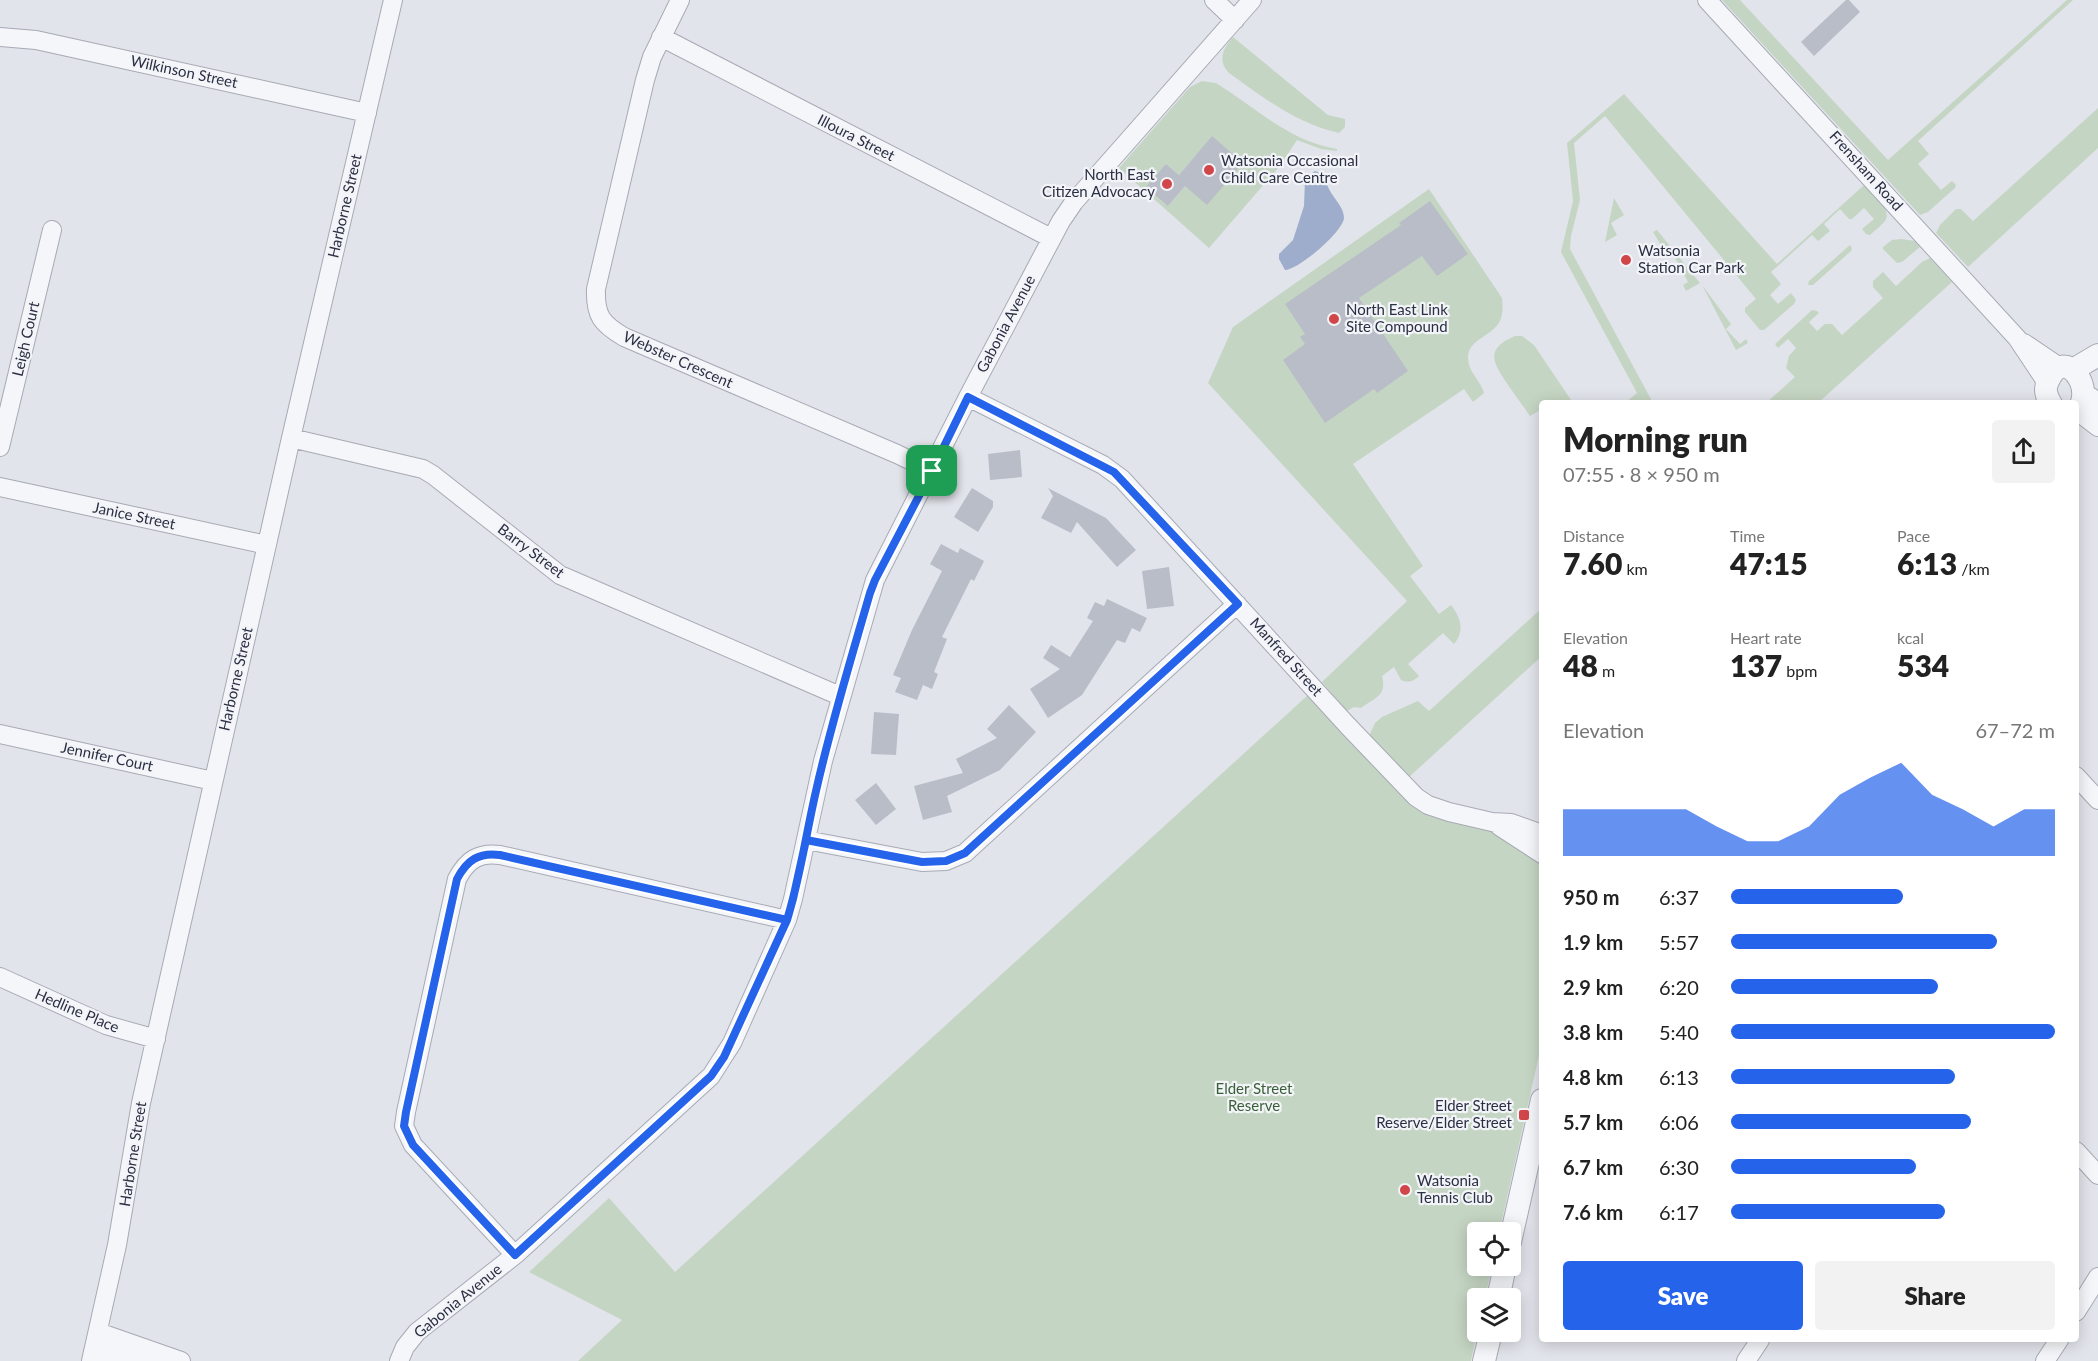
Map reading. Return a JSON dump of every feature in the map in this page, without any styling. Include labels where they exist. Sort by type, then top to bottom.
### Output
[{"type":"street","name":"Harborne Street","points":[[92,1356],[117,1245],[141,1103],[291,438],[393,0]]},
{"type":"street","name":"Webster Crescent","points":[[680,0],[652,57],[645,80],[596,289],[596,302],[602,320],[624,337],[886,449],[932,471]]},
{"type":"street","points":[[1214,0],[1235,20]]},
{"type":"street","name":"Gabonia Avenue","points":[[399,1361],[405,1347],[417,1332],[515,1255],[711,1076],[732,1042],[787,920],[820,772],[875,580],[1051,238],[1074,202],[1252,0]]},
{"type":"street","name":"Frensham Road","points":[[1710,2],[2018,338],[2071,392]]},
{"type":"street","name":"Wilkinson Street","points":[[0,37],[10,36],[36,40],[367,112]]},
{"type":"street","name":"Illoura Street","points":[[661,37],[1051,238]]},
{"type":"street","name":"Leigh Court","points":[[0,447],[52,231]]},
{"type":"street","points":[[2071,392],[2098,355]]},
{"type":"street","name":"Manfred Street","points":[[968,397],[1114,472],[1406,788],[1428,805],[1492,822],[1511,823],[1539,833]]},
{"type":"street","name":"Frensham Road","points":[[2079,402],[2098,427]]},
{"type":"street","name":"Barry Street","points":[[291,438],[423,469],[560,575],[840,696]]},
{"type":"street","name":"Janice Street","points":[[0,487],[267,545]]},
{"type":"street","points":[[806,840],[922,862],[946,861],[965,853],[1238,604]]},
{"type":"street","name":"Jennifer Court","points":[[0,734],[213,781]]},
{"type":"street","points":[[2079,779],[2098,800]]},
{"type":"street","name":"Manfred Street","points":[[1492,822],[1539,852]]},
{"type":"street","points":[[515,1255],[413,1145],[404,1126],[411,1083],[457,879],[463,867],[471,859],[482,854],[500,855],[787,920]]},
{"type":"street","name":"Hedline Place","points":[[0,977],[106,1025],[156,1039]]},
{"type":"street","points":[[1515,1222],[1539,1113]]},
{"type":"street","points":[[2079,1154],[2098,1175]]},
{"type":"street","points":[[2079,1307],[2098,1277]]},
{"type":"street","points":[[98,1332],[181,1361]]},
{"type":"street","points":[[1484,1361],[1489,1342]]},
{"type":"street","points":[[1746,1361],[1759,1342]]},
{"type":"street","points":[[2045,1361],[2058,1342]]},
{"type":"street","points":[[92,1356],[166,1361]]},
{"type":"green space","points":[[1722,0],[1740,0],[1888,160],[2067,0],[2073,0],[1918,141],[1929,154],[1918,164],[1941,190],[1952,181],[1956,185],[1928,212],[1920,215]]},
{"type":"green space","points":[[1233,37],[1328,115],[1345,119],[1345,127],[1339,133],[1295,117],[1229,73],[1222,59],[1226,46]]},
{"type":"green space","points":[[1202,81],[1216,83],[1288,131],[1319,145],[1337,149],[1337,151],[1321,149],[1297,140],[1279,167],[1209,248],[1119,168],[1190,87]],"holes":[[[1212,137],[1185,186],[1168,206],[1166,164],[1179,175]]]},
{"type":"green space","points":[[1624,94],[1777,264],[1864,185],[1884,206],[1887,216],[1885,221],[1870,235],[1862,229],[1874,219],[1864,208],[1852,219],[1849,219],[1840,209],[1824,224],[1830,231],[1818,241],[1812,235],[1771,272],[1781,284],[1770,295],[1778,304],[1791,293],[1796,300],[1764,330],[1760,330],[1745,312],[1745,308],[1756,299],[1605,116],[1574,143],[1580,200],[1570,249],[1651,400],[1629,400],[1637,393],[1561,252],[1573,201],[1567,143]]},
{"type":"green space","points":[[2098,108],[2098,148],[1968,267],[1936,233],[1940,225],[1956,209],[1961,209],[1973,221]]},
{"type":"green space","points":[[1429,189],[1502,298],[1500,321],[1471,347],[1469,352],[1470,369],[1484,393],[1473,402],[1464,389],[1353,464],[1423,566],[1410,576],[1439,614],[1451,605],[1461,629],[1454,644],[1443,633],[1408,664],[1419,676],[1415,680],[1408,682],[1401,680],[1394,667],[1382,676],[1383,688],[1379,695],[1361,708],[1354,707],[1347,711],[1322,682],[1407,601],[1208,383],[1233,327]]},
{"type":"green space","points":[[1614,198],[1624,215],[1611,223],[1617,235],[1605,242]]},
{"type":"green space","points":[[1657,230],[1700,283],[1686,291],[1683,285],[1688,282],[1671,250],[1665,252],[1653,232]]},
{"type":"green space","points":[[1892,240],[1916,241],[1920,247],[1902,262],[1897,263],[1883,247]]},
{"type":"green space","points":[[1850,245],[1851,251],[1813,285],[1808,285],[1809,281]]},
{"type":"green space","points":[[1930,258],[1952,282],[1821,400],[1769,400],[1795,377],[1786,368],[1789,356],[1796,348],[1788,339],[1778,348],[1775,344],[1812,310],[1819,313],[1809,322],[1817,331],[1825,324],[1832,324],[1842,335],[1883,298],[1873,287],[1873,281],[1883,272],[1896,286],[1922,262]]},
{"type":"green space","points":[[1702,285],[1731,324],[1726,329],[1740,344],[1746,339],[1748,343],[1736,350]]},
{"type":"green space","points":[[1515,336],[1522,336],[1534,345],[1571,400],[1539,400],[1539,411],[1530,416],[1495,363],[1495,351],[1505,341]]},
{"type":"green space","points":[[1539,611],[1539,659],[1409,777],[1369,736],[1375,723],[1382,717],[1418,701],[1429,711]]},
{"type":"green space","name":"Elder Street Reserve","points":[[1308,695],[1410,804],[1439,819],[1498,832],[1539,858],[1539,1055],[1501,1222],[1467,1222],[1467,1276],[1490,1276],[1487,1288],[1467,1288],[1467,1342],[1475,1342],[1471,1361],[578,1361],[622,1320],[529,1272],[609,1198],[675,1272]]},
{"type":"water","points":[[1315,171],[1324,178],[1344,218],[1336,232],[1319,249],[1300,264],[1285,270],[1279,254],[1293,240],[1304,206],[1305,180]]},
{"type":"building","points":[[1846,0],[1849,0],[1860,12],[1814,56],[1801,42]]},
{"type":"building","name":"Watsonia Occasional Child Care Centre","points":[[1212,136],[1243,163],[1207,205],[1185,186],[1168,206],[1146,187],[1166,164],[1179,175]]},
{"type":"building","name":"North East Link Site Compound","points":[[1430,201],[1468,254],[1437,276],[1422,256],[1359,298],[1408,371],[1377,393],[1374,389],[1325,423],[1283,360],[1305,344],[1300,337],[1305,334],[1285,304],[1401,225],[1399,223]]},
{"type":"building","points":[[1020,450],[1022,477],[990,480],[988,454]]},
{"type":"building","points":[[972,488],[993,501],[993,507],[978,532],[954,517]]},
{"type":"building","points":[[1048,488],[1106,518],[1136,550],[1117,567],[1077,522],[1071,533],[1041,518],[1053,496]]},
{"type":"building","points":[[941,544],[958,553],[960,548],[984,561],[974,581],[971,579],[942,637],[947,639],[934,672],[938,674],[932,689],[923,685],[917,700],[895,692],[901,678],[893,675],[912,630],[942,571],[930,564]]},
{"type":"building","points":[[1169,567],[1174,606],[1147,609],[1142,571]]},
{"type":"building","points":[[1107,599],[1147,618],[1140,632],[1132,628],[1125,643],[1117,640],[1082,695],[1048,718],[1030,689],[1060,669],[1043,658],[1051,645],[1070,657],[1093,621],[1087,618],[1095,602],[1104,606]]},
{"type":"building","points":[[1009,705],[1036,732],[1000,770],[947,796],[952,812],[923,820],[914,786],[963,773],[956,759],[997,738],[987,729]]},
{"type":"building","points":[[874,712],[899,714],[896,755],[871,754]]},
{"type":"building","points":[[876,783],[896,809],[876,825],[855,800]]},
{"type":"place","name":"Watsonia Occasional Child Care Centre","points":[[1209,170]]},
{"type":"place","name":"North East Citizen Advocacy","points":[[1167,184]]},
{"type":"place","name":"Watsonia Station Car Park","points":[[1626,260]]},
{"type":"place","name":"North East Link Site Compound","points":[[1334,319]]},
{"type":"place","name":"Elder Street Reserve/Elder Street","points":[[1524,1115]]},
{"type":"place","name":"Watsonia Tennis Club","points":[[1405,1190]]},
{"type":"route","points":[[932,471],[870,593],[823,761],[787,920],[732,1042],[711,1076],[515,1255],[413,1145],[404,1126],[411,1083],[457,879],[463,867],[471,859],[490,853],[787,920],[806,840],[922,862],[946,861],[956,858],[965,853],[1238,604],[1114,472],[968,397],[932,471]]}]
